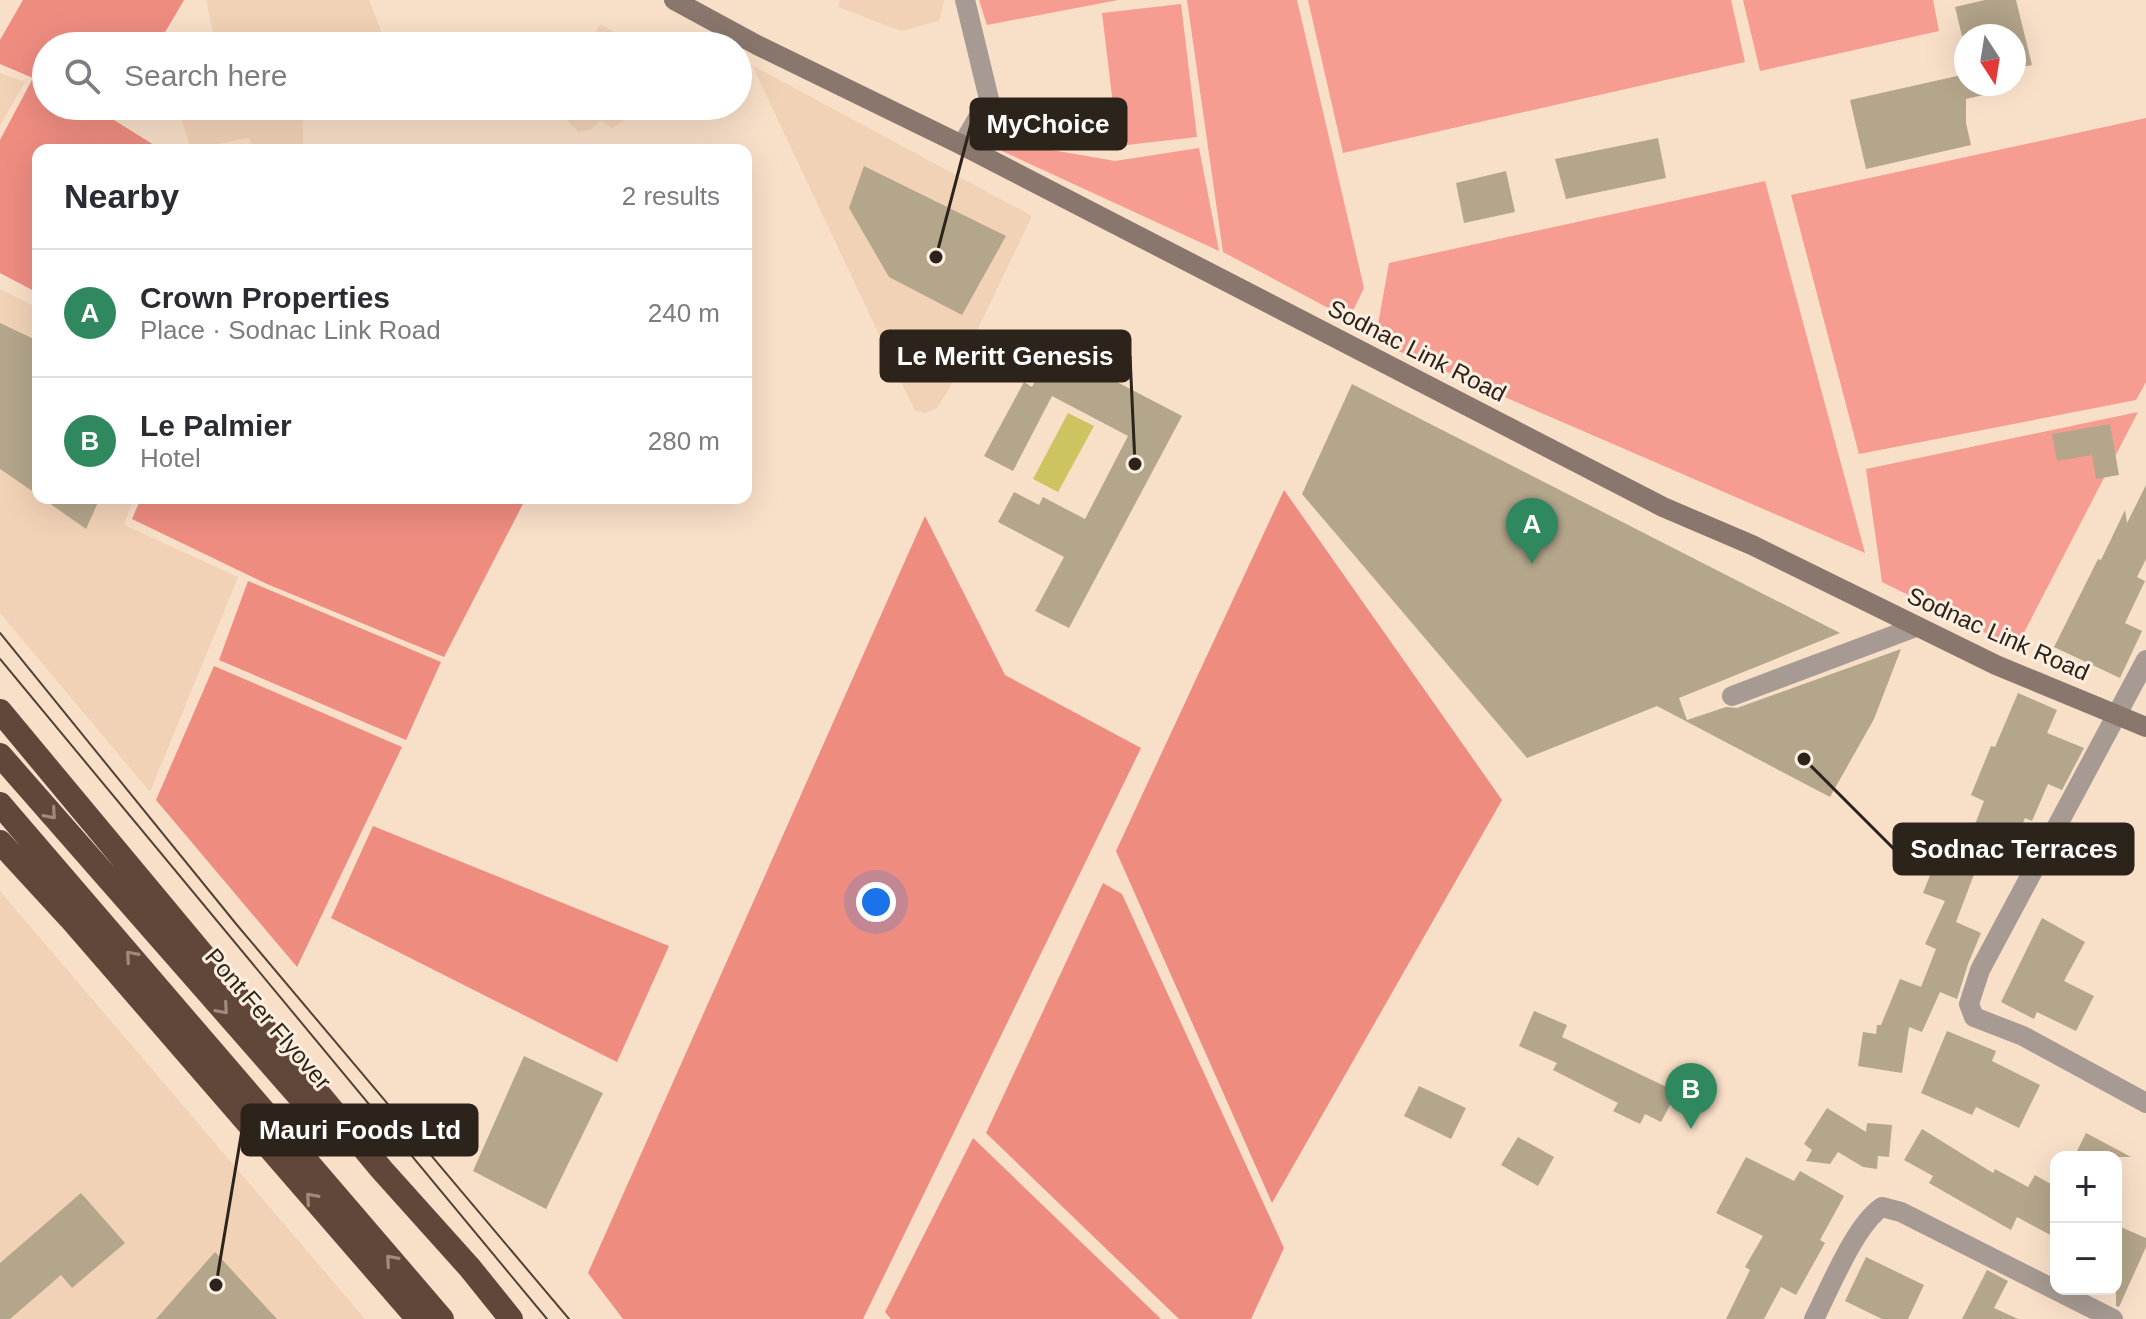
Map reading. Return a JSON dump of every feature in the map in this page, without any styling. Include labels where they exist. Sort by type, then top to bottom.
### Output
[{"type":"highway","points":[[0,711],[382,1170],[511,1319]]},
{"type":"highway","name":"Pont Fer Flyover","points":[[0,755],[494,1319]]},
{"type":"highway","points":[[0,804],[442,1319]]},
{"type":"highway","points":[[0,842],[70,918],[418,1319]]},
{"type":"main road","name":"Sodnac Link Road","points":[[674,0],[733,32]]},
{"type":"main road","name":"Sodnac Link Road","points":[[752,42],[962,145],[1663,507],[1752,545],[1996,665],[2146,727]]},
{"type":"street","points":[[962,145],[989,99],[965,0]]},
{"type":"street","points":[[1732,696],[1916,627]]},
{"type":"street","points":[[2144,1096],[2023,1036],[1974,1017],[1969,1004],[1980,970],[2146,660]]},
{"type":"street","points":[[1814,1319],[1860,1232],[1871,1215],[1882,1207],[1901,1212],[2113,1319]]},
{"type":"shaded area","points":[[23,0],[184,0],[165,32],[32,32],[32,78],[0,64],[0,40]]},
{"type":"shaded area","points":[[206,0],[369,0],[382,32],[213,32]]},
{"type":"shaded area","points":[[840,0],[944,0],[939,21],[901,31],[838,7]]},
{"type":"shaded area","points":[[979,0],[1118,0],[987,25]]},
{"type":"shaded area","points":[[1187,0],[1297,0],[1364,288],[1349,319],[1223,252]]},
{"type":"shaded area","points":[[1308,0],[1731,0],[1745,62],[1343,153]]},
{"type":"shaded area","points":[[1743,0],[1933,0],[1939,31],[1760,71]]},
{"type":"shaded area","points":[[1181,4],[1197,137],[1118,146],[1102,13]]},
{"type":"shaded area","points":[[600,24],[615,32],[595,32]]},
{"type":"shaded area","points":[[752,65],[1032,216],[937,408],[926,413],[915,411]]},
{"type":"shaded area","points":[[0,73],[25,82],[0,126]]},
{"type":"shaded area","points":[[32,80],[32,120],[114,120],[152,144],[32,144],[32,290],[0,273],[0,140]]},
{"type":"shaded area","points":[[2146,118],[2146,382],[2136,400],[1859,454],[1791,195]]},
{"type":"shaded area","points":[[182,120],[303,120],[303,144],[252,144],[249,138],[217,144],[189,144]]},
{"type":"shaded area","points":[[600,120],[592,129],[579,132],[568,122]]},
{"type":"shaded area","points":[[600,120],[625,120],[612,128]]},
{"type":"shaded area","points":[[1011,126],[1052,150],[1115,161],[1199,148],[1219,251],[1002,151]]},
{"type":"shaded area","points":[[1765,181],[1865,553],[1375,341],[1389,263]]},
{"type":"shaded area","points":[[0,289],[32,305],[32,504],[132,504],[124,525],[238,577],[150,792],[0,613]]},
{"type":"shaded area","points":[[2138,412],[2016,648],[1882,582],[1866,469]]},
{"type":"shaded area","points":[[1068,413],[1094,426],[1058,492],[1033,479]]},
{"type":"shaded area","points":[[1284,490],[1502,800],[1272,1203],[1116,851]]},
{"type":"shaded area","points":[[138,504],[523,504],[444,657],[267,584],[132,519]]},
{"type":"shaded area","points":[[925,516],[1005,675],[1141,748],[863,1319],[623,1319],[588,1273]]},
{"type":"shaded area","points":[[248,581],[441,662],[406,740],[219,660]]},
{"type":"shaded area","points":[[214,666],[402,747],[297,967],[156,800]]},
{"type":"shaded area","points":[[373,826],[669,946],[617,1062],[331,918]]},
{"type":"shaded area","points":[[1103,883],[1122,894],[1284,1248],[1251,1319],[1179,1319],[986,1133]]},
{"type":"shaded area","points":[[0,891],[365,1319],[0,1319]]},
{"type":"shaded area","points":[[973,1138],[1161,1319],[891,1319],[885,1312]]},
{"type":"building","points":[[1985,0],[2016,0],[2022,24],[1959,24],[1955,7]]},
{"type":"building","points":[[2026,41],[2032,65],[2026,66]]},
{"type":"building","points":[[1954,77],[1954,96],[1979,96],[1966,99],[1966,123],[1971,145],[1866,169],[1850,100]]},
{"type":"building","points":[[1658,138],[1666,178],[1566,199],[1555,159]]},
{"type":"building","points":[[864,166],[1006,236],[962,315],[889,277],[849,208]]},
{"type":"building","points":[[1506,171],[1515,212],[1464,223],[1456,183]]},
{"type":"building","points":[[0,323],[32,338],[32,491],[0,469]]},
{"type":"building","points":[[1052,348],[1182,416],[1069,628],[1035,611],[1064,557],[998,522],[1014,492],[1039,505],[1043,497],[1085,519],[1128,436],[1052,396],[1013,471],[984,456],[1024,382],[1032,387]]},
{"type":"building","points":[[1352,384],[1840,633],[1679,698],[1687,720],[1726,707],[1737,708],[1901,649],[1874,719],[1830,797],[1657,706],[1527,758],[1302,494]]},
{"type":"building","points":[[2110,424],[2119,475],[2096,479],[2092,455],[2057,461],[2052,434]]},
{"type":"building","points":[[2146,485],[2146,559],[2137,577],[2145,581],[2125,623],[2142,631],[2120,678],[2054,647],[2125,510],[2127,523]]},
{"type":"building","points":[[51,504],[97,504],[86,529]]},
{"type":"building","points":[[2018,693],[2057,710],[2047,733],[2084,748],[2062,790],[2048,784],[2032,821],[2025,818],[2004,871],[1979,861],[1956,922],[1981,933],[1957,999],[1940,992],[1922,1032],[1909,1027],[1902,1073],[1858,1066],[1863,1032],[1876,1034],[1877,1025],[1881,1025],[1900,979],[1921,987],[1936,949],[1925,944],[1945,901],[1923,893],[1936,860],[1958,868],[1984,801],[1971,795]]},
{"type":"building","points":[[2042,918],[2085,942],[2064,981],[2094,996],[2076,1031],[2037,1012],[2034,1019],[2001,1002]]},
{"type":"building","points":[[1534,1011],[1567,1025],[1562,1037],[1677,1092],[1661,1122],[1645,1114],[1640,1124],[1613,1111],[1618,1103],[1553,1070],[1557,1063],[1519,1046]]},
{"type":"building","points":[[1947,1031],[1996,1051],[1992,1061],[2040,1085],[2019,1128],[1976,1107],[1972,1115],[1921,1093]]},
{"type":"building","points":[[524,1056],[603,1093],[546,1209],[473,1171]]},
{"type":"building","points":[[1419,1086],[1466,1108],[1451,1139],[1404,1116]]},
{"type":"building","points":[[1827,1108],[1866,1132],[1867,1123],[1892,1125],[1889,1157],[1878,1156],[1877,1169],[1863,1167],[1838,1152],[1830,1164],[1806,1161],[1812,1150],[1804,1144]]},
{"type":"building","points":[[1922,1129],[1993,1173],[1995,1169],[2028,1187],[2035,1175],[2050,1184],[2050,1235],[2017,1217],[2011,1230],[1929,1183],[1933,1176],[1904,1160]]},
{"type":"building","points":[[2086,1133],[2120,1151],[2077,1151]]},
{"type":"building","points":[[1518,1137],[1554,1157],[1538,1186],[1501,1165]]},
{"type":"building","points":[[1746,1157],[1794,1181],[1800,1171],[1844,1196],[1820,1240],[1825,1243],[1796,1295],[1781,1287],[1764,1319],[1726,1319],[1750,1270],[1745,1267],[1763,1236],[1716,1213]]},
{"type":"building","points":[[81,1193],[125,1243],[72,1288],[61,1275],[10,1319],[0,1319],[0,1263]]},
{"type":"building","points":[[2122,1228],[2146,1238],[2146,1247],[2119,1307],[2116,1306],[2116,1295],[2122,1295]]},
{"type":"building","points":[[215,1252],[277,1319],[156,1319]]},
{"type":"building","points":[[1866,1257],[1924,1285],[1908,1319],[1882,1319],[1845,1301]]},
{"type":"building","points":[[1987,1270],[2008,1281],[1994,1308],[2018,1319],[1962,1319]]},
{"type":"tram line","points":[[0,633],[237,925],[569,1319]]},
{"type":"tram line","points":[[0,659],[547,1319]]},
{"type":"place","name":"MyChoice","points":[[936,257]]},
{"type":"place","name":"Le Meritt Genesis","points":[[1135,464]]},
{"type":"place","name":"Crown Properties","points":[[1532,564]]},
{"type":"place","name":"Sodnac Terraces","points":[[1804,759]]},
{"type":"place","name":"Le Palmier","points":[[1691,1129]]},
{"type":"place","name":"Mauri Foods Ltd","points":[[216,1285]]}]
